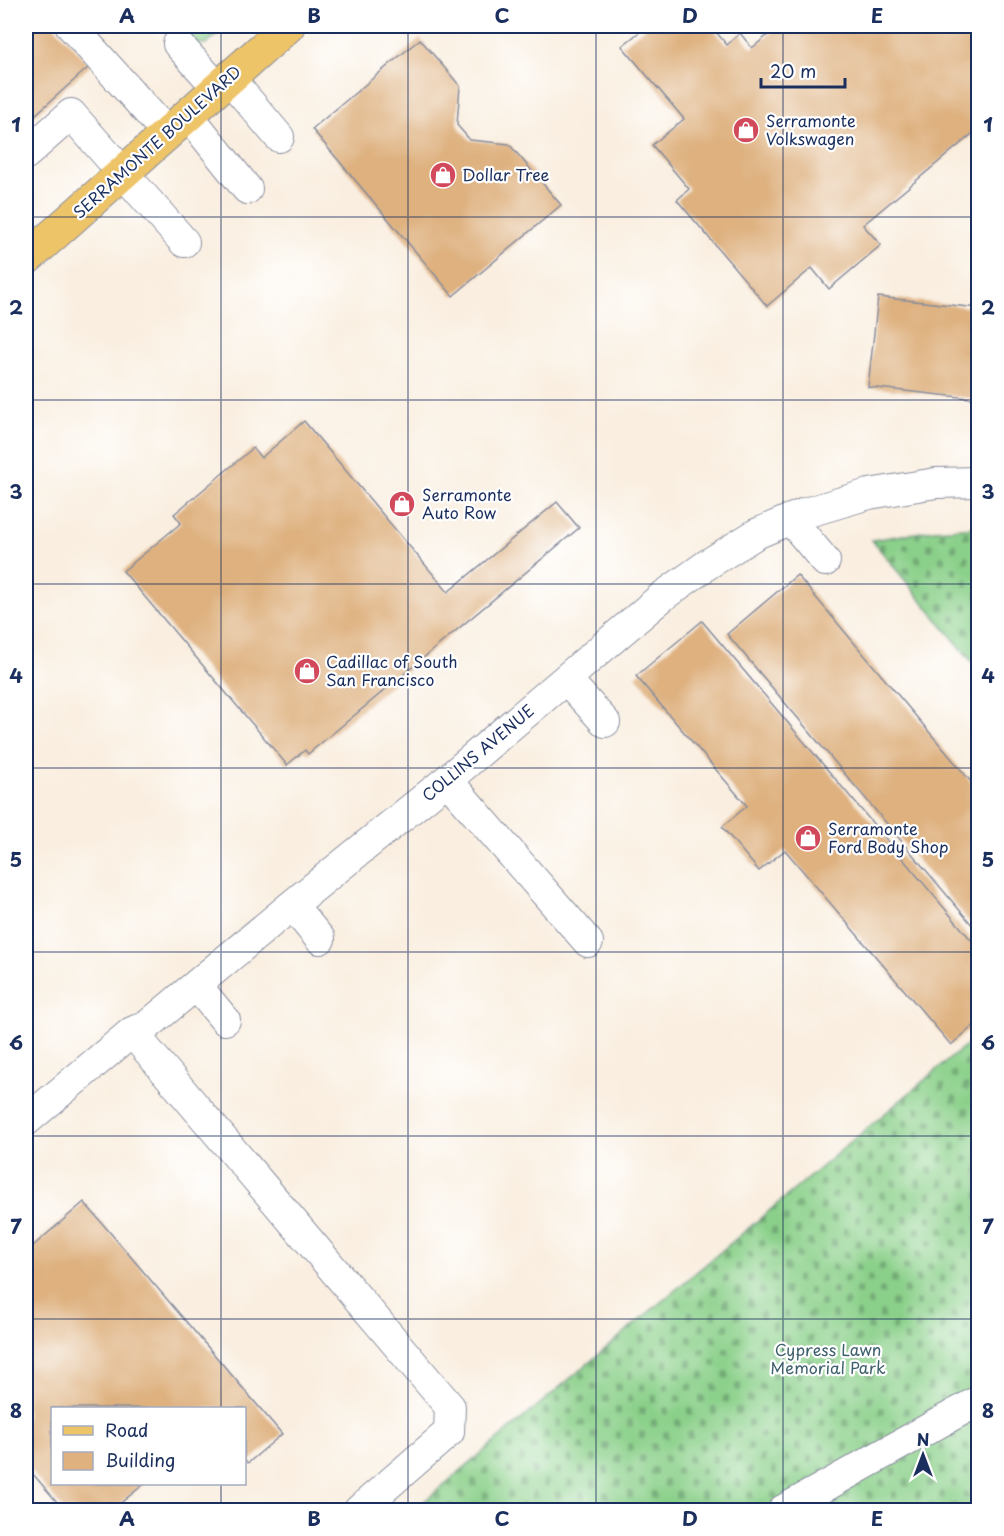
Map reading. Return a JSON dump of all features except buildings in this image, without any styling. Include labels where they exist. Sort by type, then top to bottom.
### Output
[{"type":"main road","name":"SERRAMONTE BOULEVARD","points":[[26,259],[288,26]]},
{"type":"street","points":[[71,26],[247,189]]},
{"type":"street","points":[[178,44],[224,83],[279,137]]},
{"type":"street","points":[[26,154],[70,114],[184,242]]},
{"type":"street","name":"COLLINS AVENUE","points":[[26,1121],[132,1032],[148,1025],[292,904],[447,780],[663,596],[708,564],[756,534],[805,513],[869,494],[936,483],[978,482]]},
{"type":"street","points":[[790,519],[825,561]]},
{"type":"street","points":[[566,679],[605,722]]},
{"type":"street","points":[[447,780],[588,942]]},
{"type":"street","points":[[292,904],[320,939]]},
{"type":"street","points":[[196,985],[225,1020]]},
{"type":"street","points":[[132,1032],[450,1407],[449,1432],[359,1510]]},
{"type":"street","points":[[783,1510],[978,1401]]},
{"type":"green space","points":[[180,26],[191,26],[199,34],[208,26],[227,26],[206,44],[197,44]]},
{"type":"green space","points":[[978,527],[978,669],[872,540],[934,530]]},
{"type":"green space","name":"Cypress Lawn Memorial Park","points":[[978,1035],[978,1510],[414,1510]]},
{"type":"place","name":"Serramonte Volkswagen","points":[[746,130]]},
{"type":"place","name":"Dollar Tree","points":[[443,175]]},
{"type":"place","name":"Serramonte Auto Row","points":[[402,504]]},
{"type":"place","name":"Cadillac of South San Francisco","points":[[307,671]]},
{"type":"place","name":"Serramonte Ford Body Shop","points":[[808,838]]}]
